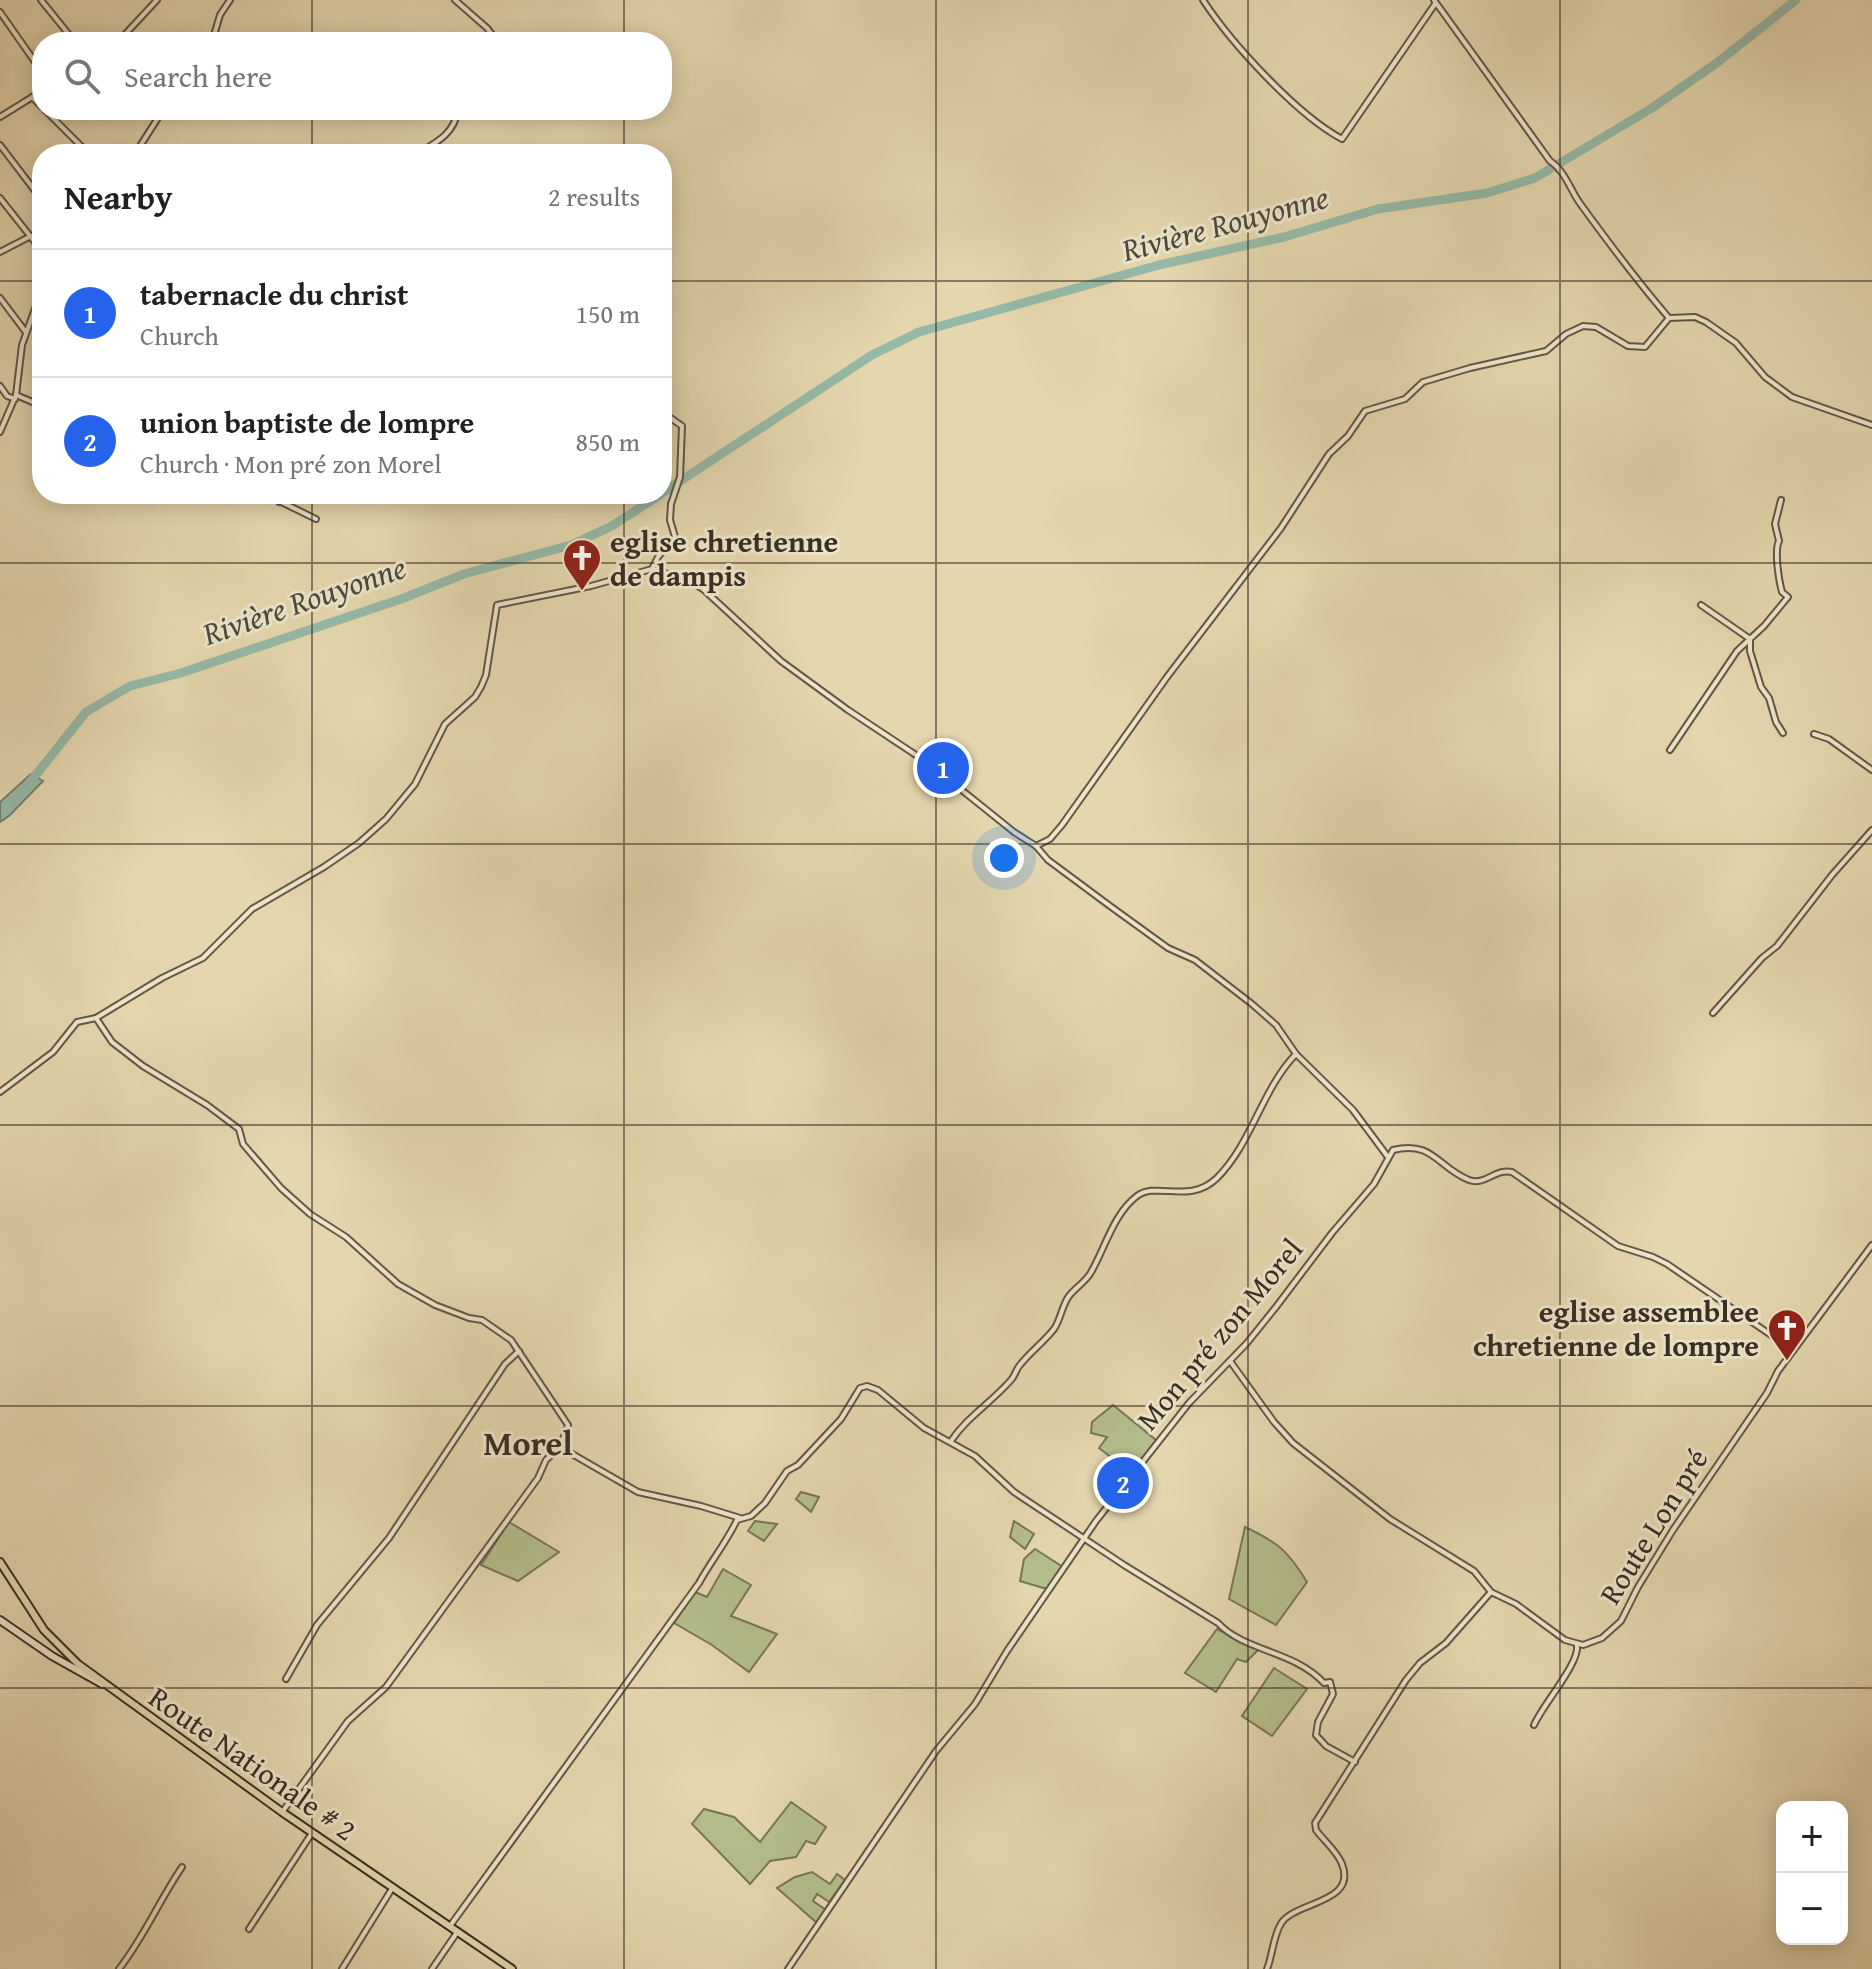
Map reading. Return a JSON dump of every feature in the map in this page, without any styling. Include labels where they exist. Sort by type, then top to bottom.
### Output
[{"type":"main road","name":"Route Nationale # 2","points":[[0,1562],[44,1630],[78,1664],[282,1812],[512,1969]]},
{"type":"main road","points":[[0,1620],[52,1656],[106,1686]]},
{"type":"street","points":[[41,0],[67,32]]},
{"type":"street","points":[[127,32],[157,0]]},
{"type":"street","points":[[215,32],[220,15],[230,0]]},
{"type":"street","points":[[455,0],[490,32]]},
{"type":"street","points":[[1203,0],[1219,24],[1296,105],[1342,139],[1435,2],[1500,95],[1557,166],[1578,200],[1643,288],[1669,318]]},
{"type":"street","points":[[0,12],[32,58]]},
{"type":"street","points":[[0,117],[32,97]]},
{"type":"street","points":[[54,120],[79,144]]},
{"type":"street","points":[[141,144],[157,120]]},
{"type":"street","points":[[432,144],[451,131],[456,120]]},
{"type":"street","points":[[0,145],[32,187]]},
{"type":"street","points":[[0,198],[31,236],[0,252]]},
{"type":"street","points":[[0,298],[26,332]]},
{"type":"street","points":[[0,432],[16,397],[26,332],[32,316]]},
{"type":"street","points":[[1036,846],[1050,839],[1062,825],[1167,677],[1281,528],[1329,454],[1348,436],[1365,411],[1405,399],[1423,382],[1546,351],[1566,334],[1583,326],[1596,327],[1628,346],[1645,347],[1669,318],[1695,317],[1736,343],[1765,377],[1792,397],[1872,425]]},
{"type":"street","points":[[0,386],[7,396],[32,403]]},
{"type":"street","points":[[672,419],[682,426],[680,477],[672,501]]},
{"type":"street","points":[[1670,750],[1737,651],[1788,597],[1782,592],[1775,547],[1779,541],[1775,524],[1781,500]]},
{"type":"street","points":[[283,504],[316,519]]},
{"type":"street","points":[[652,569],[675,537],[670,520],[671,504]]},
{"type":"street","points":[[0,1092],[53,1052],[77,1022],[96,1018],[162,978],[203,958],[252,909],[324,867],[359,843],[386,819],[415,784],[445,724],[475,697],[481,687],[486,675],[497,605],[591,586],[652,569],[690,581],[703,589],[781,661],[928,763],[1036,846],[1073,880],[1168,948],[1195,960],[1252,1004],[1276,1025],[1296,1054],[1353,1110],[1388,1157],[1393,1150],[1408,1146],[1419,1148],[1441,1160],[1467,1179],[1483,1181],[1499,1171],[1512,1172],[1618,1246],[1667,1264],[1793,1350]]},
{"type":"street","points":[[1701,605],[1750,639]]},
{"type":"street","points":[[1750,639],[1750,651],[1761,687],[1769,698],[1776,722],[1783,733]]},
{"type":"street","points":[[1814,734],[1829,739],[1872,770]]},
{"type":"street","points":[[1713,1013],[1762,958],[1777,946],[1832,875],[1872,830]]},
{"type":"street","points":[[96,1018],[112,1042],[239,1129],[243,1144],[281,1188],[310,1214],[346,1237],[398,1284],[435,1305],[482,1320],[511,1340],[568,1425],[560,1447],[546,1460],[538,1478],[386,1687],[348,1721],[282,1812]]},
{"type":"street","points":[[951,1441],[959,1429],[1013,1378],[1018,1366],[1055,1327],[1066,1299],[1088,1276],[1111,1230],[1129,1204],[1139,1194],[1153,1189],[1170,1193],[1194,1191],[1218,1177],[1258,1118],[1285,1065],[1296,1054]]},
{"type":"street","name":"Mon pré zon Morel","points":[[788,1969],[936,1751],[975,1704],[1084,1537],[1146,1455],[1276,1307],[1332,1233],[1364,1197],[1388,1157]]},
{"type":"street","name":"Route Lon pré","points":[[1577,1645],[1602,1638],[1621,1621],[1673,1530],[1793,1350],[1872,1245]]},
{"type":"street","points":[[286,1679],[317,1625],[389,1538],[497,1376],[519,1351]]},
{"type":"street","points":[[1230,1361],[1293,1443],[1390,1519],[1474,1571],[1491,1592],[1516,1604],[1554,1633],[1577,1645],[1578,1654],[1573,1665],[1552,1692],[1534,1725]]},
{"type":"street","points":[[450,1926],[699,1583],[714,1556],[725,1546],[737,1520],[751,1516],[765,1503],[787,1471],[798,1465],[841,1419],[860,1388],[874,1388],[924,1428],[975,1456],[1014,1492],[1218,1623],[1225,1631],[1297,1661],[1324,1683],[1330,1682],[1333,1694],[1318,1722],[1316,1735],[1326,1746],[1355,1762]]},
{"type":"street","points":[[560,1447],[638,1492],[742,1519]]},
{"type":"street","points":[[1267,1969],[1276,1933],[1283,1922],[1298,1909],[1326,1901],[1342,1883],[1345,1874],[1342,1864],[1316,1830],[1315,1823],[1406,1680],[1420,1663],[1446,1643],[1491,1592]]},
{"type":"street","points":[[249,1929],[312,1833]]},
{"type":"street","points":[[119,1969],[142,1937],[163,1894],[182,1867]]},
{"type":"street","points":[[342,1969],[393,1887]]},
{"type":"street","points":[[432,1969],[458,1931]]},
{"type":"green space","points":[[1113,1405],[1156,1440],[1132,1473],[1099,1448],[1107,1437],[1091,1433],[1092,1422]]},
{"type":"green space","points":[[801,1492],[819,1497],[811,1512],[796,1499]]},
{"type":"green space","points":[[755,1521],[777,1524],[764,1541],[748,1531]]},
{"type":"green space","points":[[1014,1521],[1034,1534],[1025,1549],[1010,1537]]},
{"type":"green space","points":[[509,1522],[559,1552],[518,1581],[481,1565]]},
{"type":"green space","points":[[1245,1527],[1282,1549],[1307,1582],[1276,1625],[1229,1599]]},
{"type":"green space","points":[[1035,1549],[1063,1567],[1047,1589],[1020,1581],[1024,1559]]},
{"type":"green space","points":[[723,1569],[751,1585],[731,1616],[777,1634],[749,1672],[674,1623],[695,1592],[707,1597]]},
{"type":"green space","points":[[1217,1629],[1258,1650],[1246,1662],[1237,1659],[1216,1692],[1185,1673]]},
{"type":"green space","points":[[1274,1668],[1307,1689],[1272,1736],[1242,1716]]},
{"type":"green space","points":[[791,1802],[826,1827],[815,1844],[806,1841],[796,1857],[770,1861],[750,1884],[692,1824],[704,1809],[734,1817],[760,1842]]},
{"type":"green space","points":[[812,1872],[830,1884],[837,1874],[845,1880],[829,1902],[817,1894],[813,1901],[826,1910],[817,1923],[777,1888],[795,1877]]},
{"type":"shaded area","points":[[31,774],[43,781],[0,822],[0,802]]},
{"type":"waterway","name":"Rivière Rouyonne","points":[[672,486],[872,355],[919,332],[1159,265],[1284,237],[1378,209],[1487,193],[1535,178],[1652,108],[1718,62],[1796,0]]},
{"type":"waterway","name":"Rivière Rouyonne","points":[[27,786],[86,712],[130,686],[181,673],[404,598],[464,574],[571,545],[612,526],[646,504]]},
{"type":"place","name":"eglise chretienne de dampis","points":[[582,592]]},
{"type":"place","name":"tabernacle du christ","points":[[943,768]]},
{"type":"place","name":"eglise assemblee chretienne de lompre","points":[[1787,1362]]},
{"type":"place","name":"union baptiste de lompre","points":[[1123,1483]]},
{"type":"district","name":"Morel","points":[[528,1442]]}]
